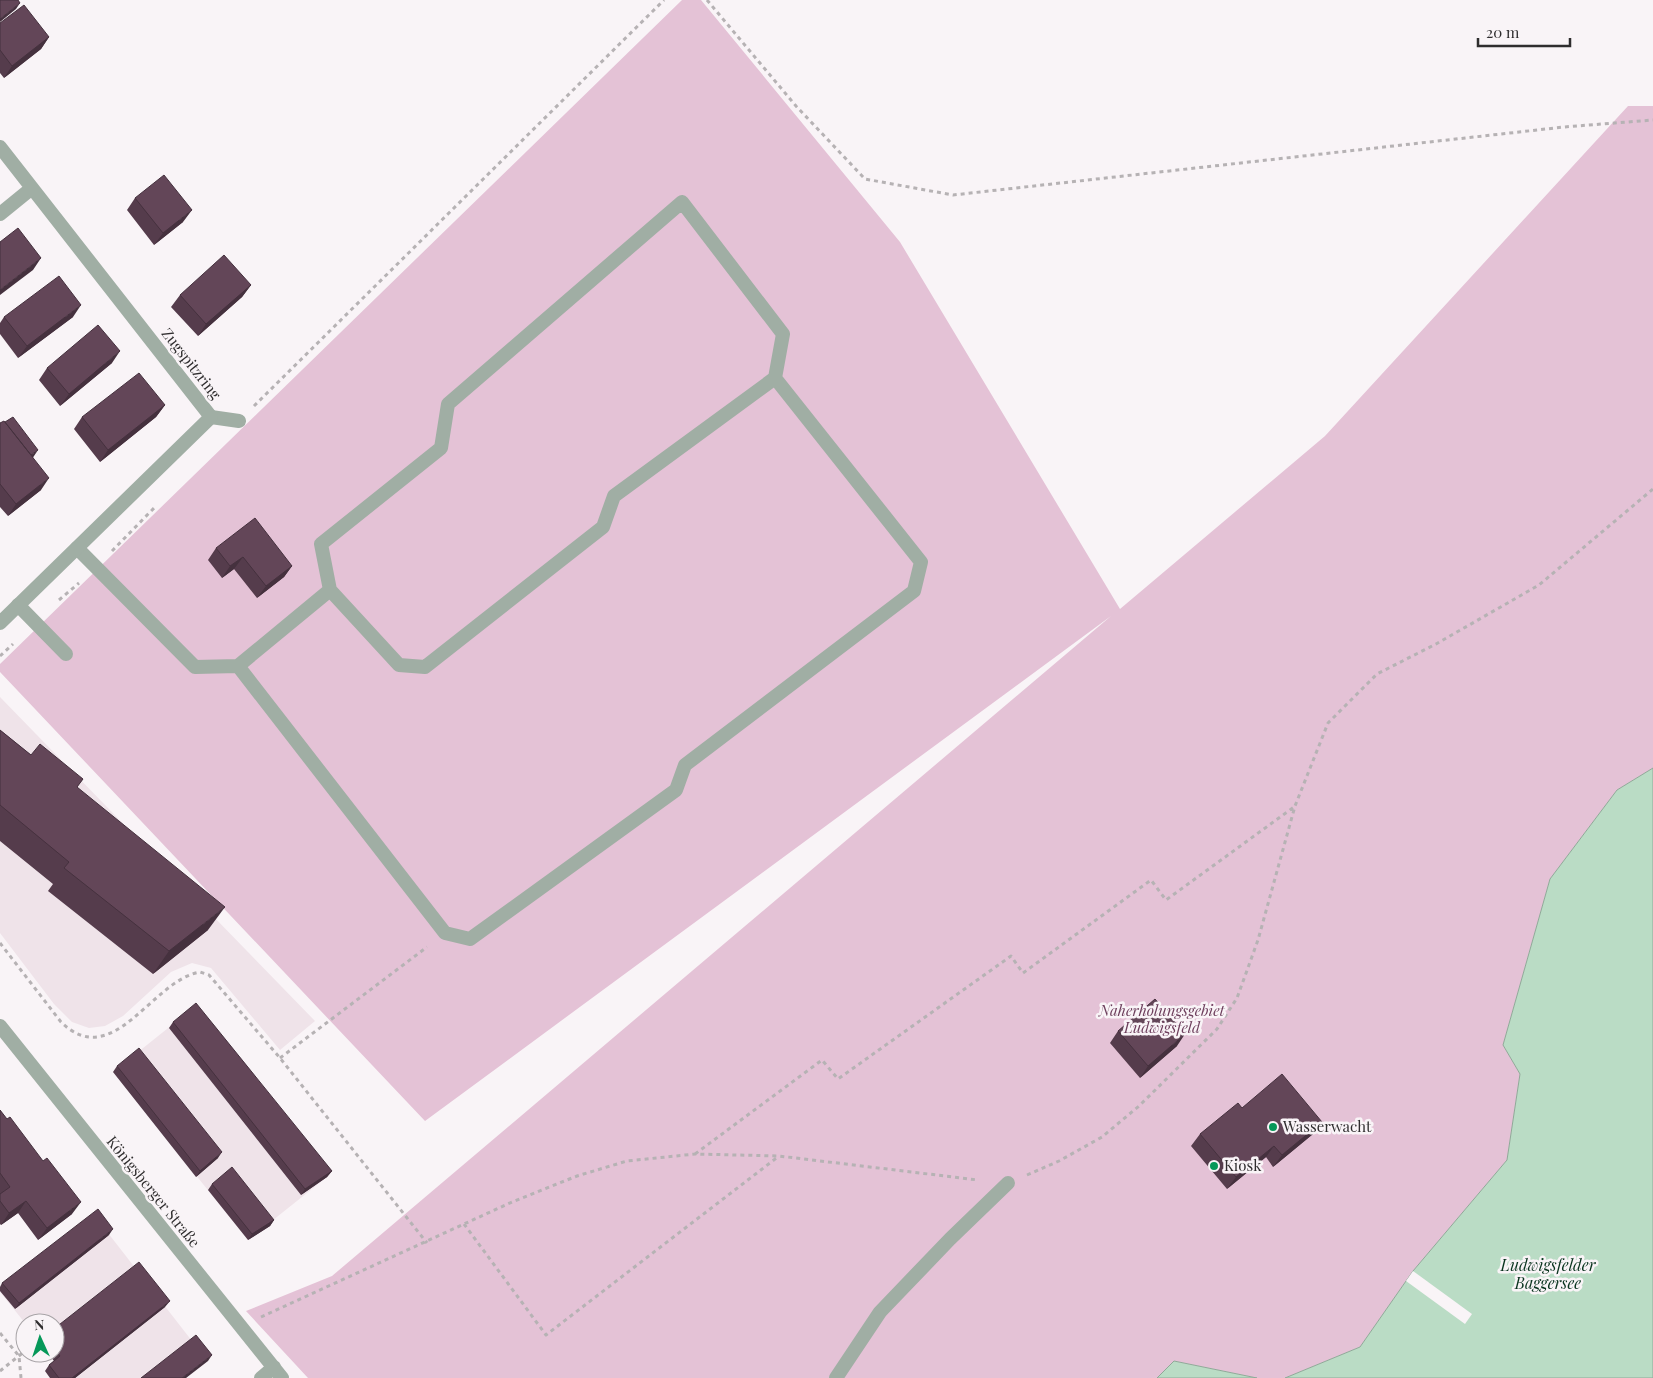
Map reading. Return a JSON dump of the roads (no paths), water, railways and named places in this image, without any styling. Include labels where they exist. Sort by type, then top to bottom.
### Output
[{"type":"street","name":"Zugspitzring","points":[[0,147],[211,417],[0,623]]},
{"type":"street","points":[[0,214],[32,188]]},
{"type":"street","points":[[682,202],[783,334],[775,378],[614,496],[603,527],[426,667],[399,665],[330,590],[321,544],[441,448],[448,404],[682,202]]},
{"type":"street","points":[[238,666],[445,933],[470,939],[676,790],[685,765],[914,591],[921,562],[775,378]]},
{"type":"street","points":[[211,417],[239,421]]},
{"type":"street","points":[[77,548],[195,667],[238,666],[330,590]]},
{"type":"street","points":[[18,605],[66,654]]},
{"type":"street","name":"Königsberger Straße","points":[[0,1026],[278,1373]]},
{"type":"street","points":[[836,1378],[880,1312],[950,1239],[1008,1183]]},
{"type":"street","points":[[261,1378],[278,1373]]},
{"type":"water","name":"Ludwigsfelder Baggersee","points":[[1653,768],[1653,1378],[1285,1378],[1360,1347],[1413,1271],[1507,1160],[1520,1074],[1503,1045],[1550,879],[1617,790]]},
{"type":"water","points":[[1174,1361],[1257,1378],[1157,1378]]},
{"type":"place","name":"Wasserwacht","points":[[1273,1127]]},
{"type":"place","name":"Kiosk","points":[[1214,1166]]},
{"type":"park label","name":"Naherholungsgebiet Ludwigsfeld","points":[[1162,1020]]}]
